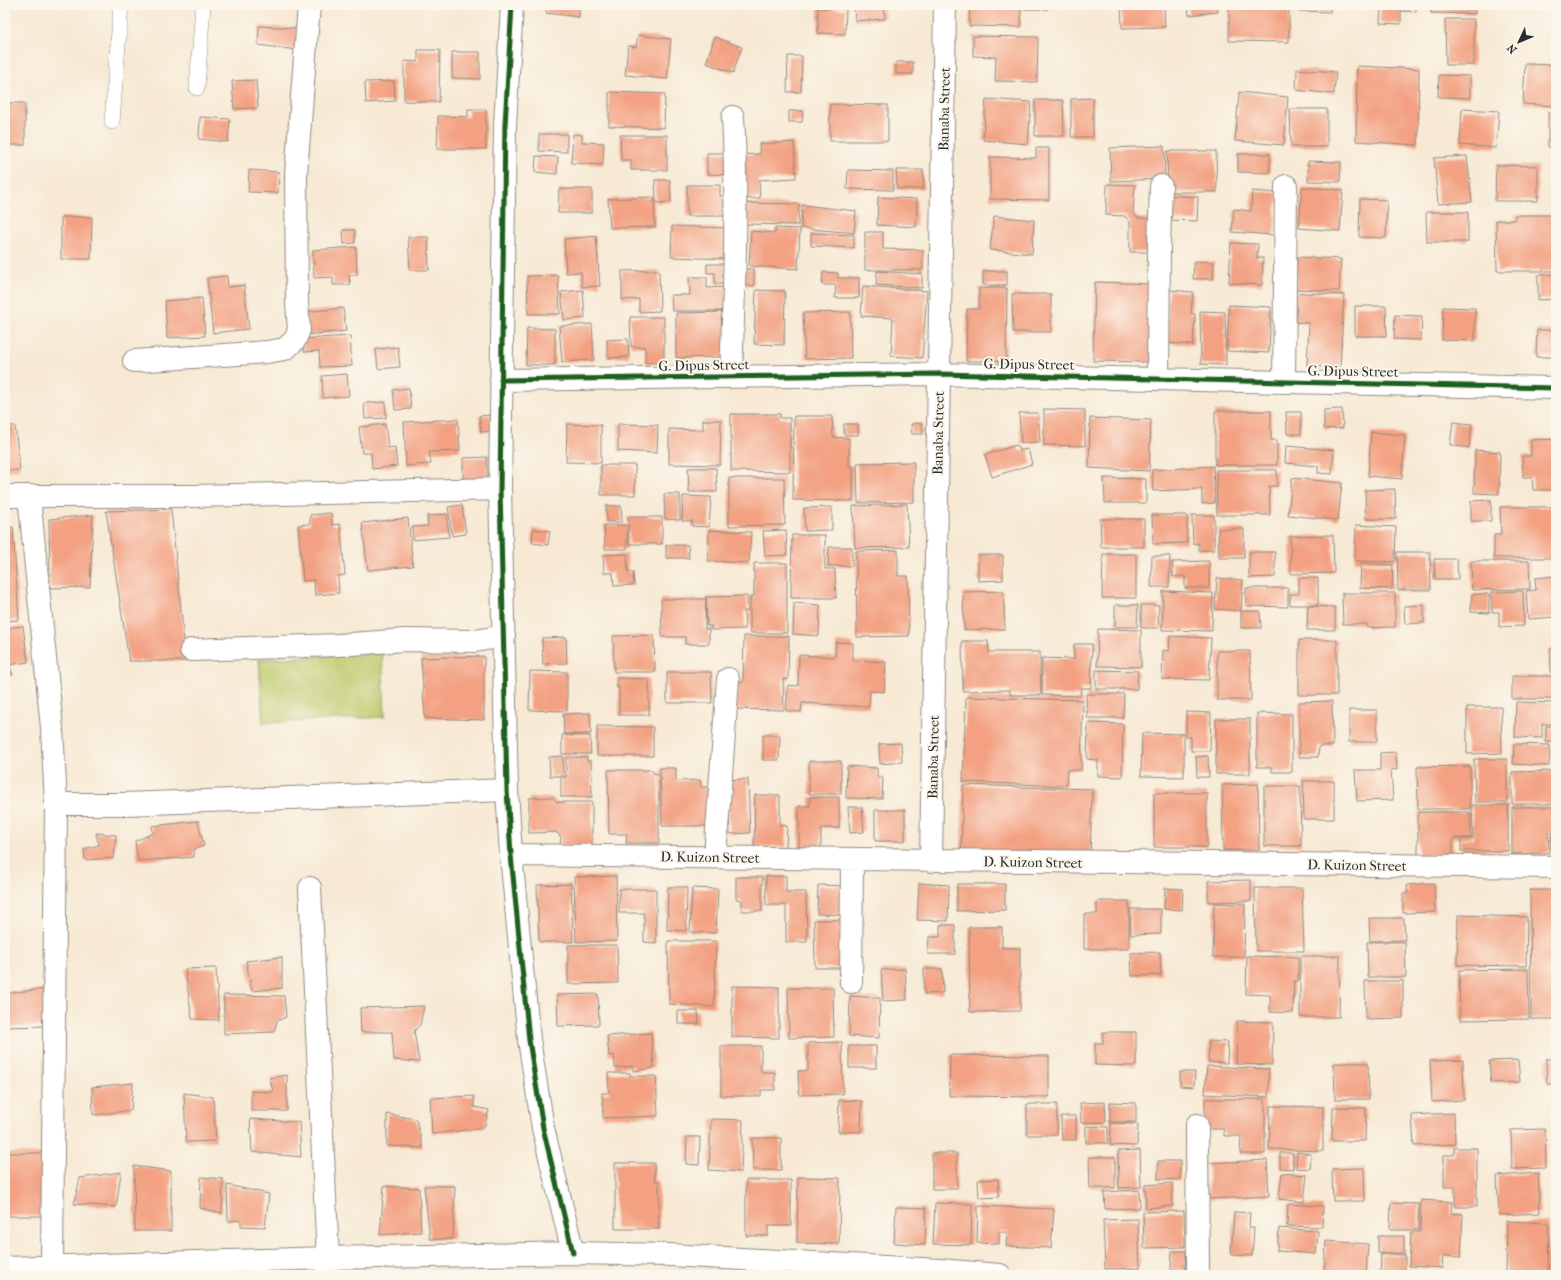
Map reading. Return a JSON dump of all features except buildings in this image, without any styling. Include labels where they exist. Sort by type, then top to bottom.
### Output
[{"type":"street","points":[[134,361],[267,352],[285,349],[295,340],[299,330],[297,303],[296,174],[309,5]]},
{"type":"street","points":[[512,5],[505,125],[500,489],[507,790],[511,855],[529,1040],[543,1128],[573,1253]]},
{"type":"street","name":"Banaba Street","points":[[931,861],[946,5]]},
{"type":"street","points":[[731,377],[736,250],[736,169],[734,117]]},
{"type":"street","points":[[1158,379],[1161,186]]},
{"type":"street","points":[[1284,382],[1286,186]]},
{"type":"street","name":"G. Dipus Street","points":[[501,380],[939,374],[1556,388]]},
{"type":"street","points":[[5,496],[193,496],[500,489]]},
{"type":"street","points":[[30,496],[52,728],[56,804],[52,1267]]},
{"type":"street","points":[[191,650],[338,645],[405,640],[475,640],[504,636]]},
{"type":"street","points":[[715,857],[728,679]]},
{"type":"street","points":[[56,804],[124,804],[507,790]]},
{"type":"street","name":"D. Kuizon Street","points":[[511,855],[1556,867]]},
{"type":"street","points":[[851,982],[852,860]]},
{"type":"street","points":[[310,888],[327,1267]]},
{"type":"street","points":[[1197,1125],[1198,1275]]},
{"type":"street","points":[[5,1268],[52,1267],[196,1269],[327,1267],[573,1253],[670,1255],[939,1270],[1000,1275]]},
{"type":"lane","points":[[112,122],[121,5]]},
{"type":"lane","points":[[197,88],[203,5]]},
{"type":"green space","points":[[382,653],[385,717],[263,723],[259,659]]},
{"type":"cycle path","points":[[512,5],[505,125],[500,489],[507,790],[511,855],[529,1040],[543,1128],[573,1253]]},
{"type":"cycle path","points":[[501,380],[939,374],[1556,388]]}]
